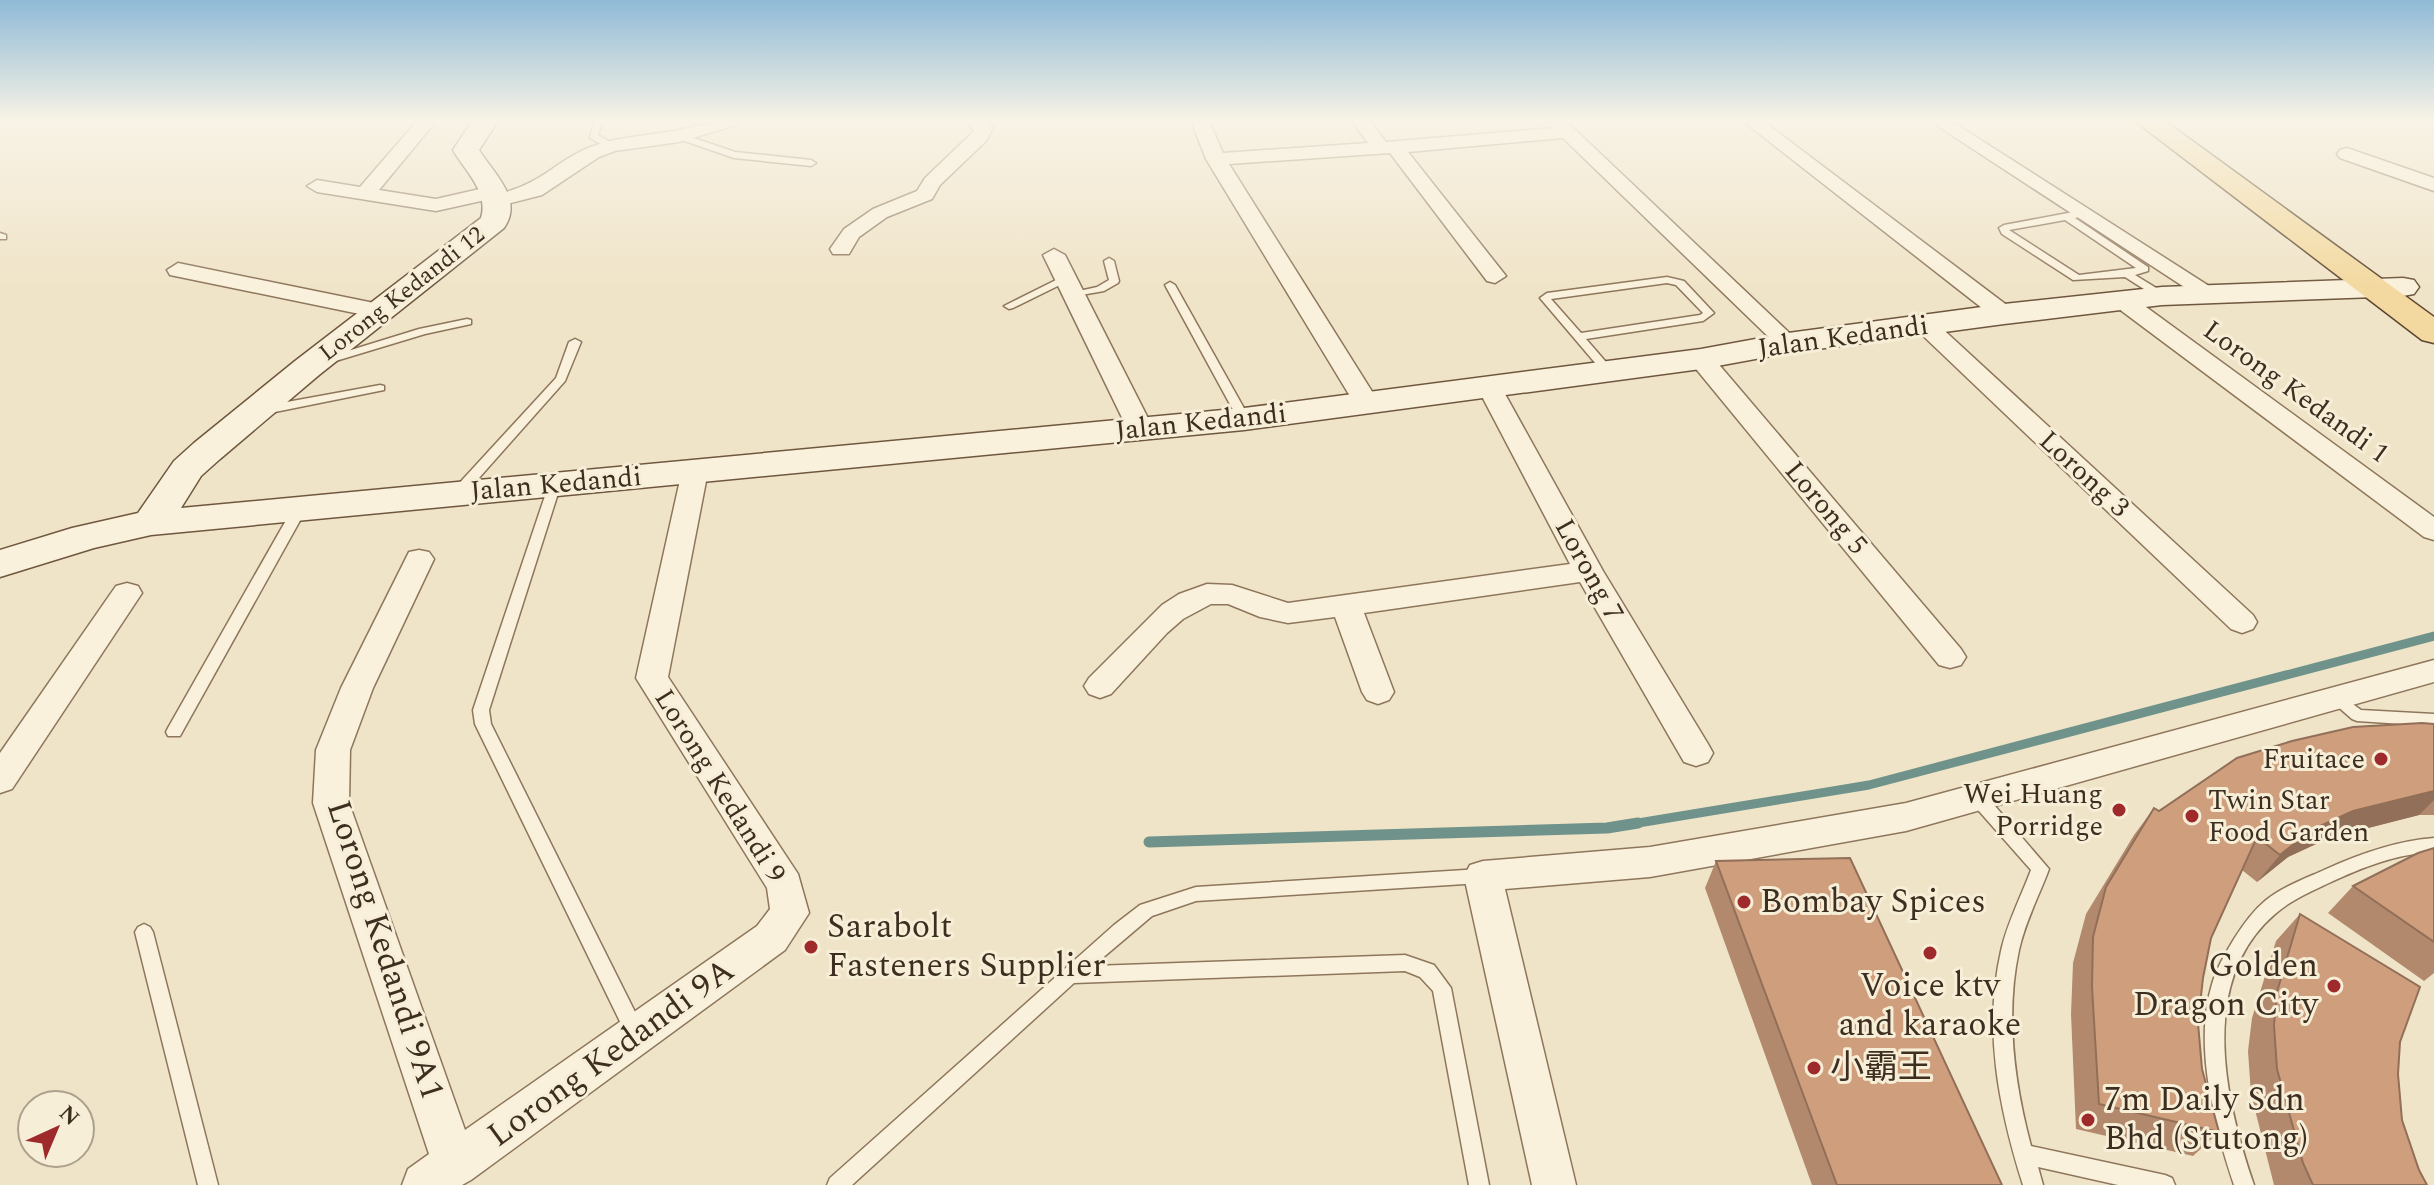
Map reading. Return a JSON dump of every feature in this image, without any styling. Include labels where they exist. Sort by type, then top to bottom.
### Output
[{"type":"main road","points":[[2228,176],[2387,287],[2434,309]]},
{"type":"main road","points":[[2244,176],[2387,287],[2434,333]]},
{"type":"street","points":[[366,193],[380,176]]},
{"type":"street","points":[[317,186],[436,205],[496,196],[483,176]]},
{"type":"street","name":"Lorong Kedandi 12","points":[[151,523],[197,460],[307,368],[494,222],[500,211],[496,196],[535,191],[556,176]]},
{"type":"street","points":[[841,249],[851,233],[880,213],[925,195],[938,176]]},
{"type":"street","points":[[1227,176],[1365,401]]},
{"type":"street","points":[[1412,176],[1495,276]]},
{"type":"street","points":[[1614,176],[1788,343]]},
{"type":"street","points":[[1824,176],[2004,314]]},
{"type":"street","points":[[2019,176],[2075,215],[2209,293]]},
{"type":"street","points":[[2410,176],[2434,185]]},
{"type":"street","points":[[1054,255],[1141,430]]},
{"type":"street","points":[[178,270],[379,311]]},
{"type":"street","name":"Jalan Kedandi","points":[[17,558],[86,537],[151,523],[1244,419],[1926,326],[2004,314],[2125,288],[2162,296],[2387,287]]},
{"type":"street","name":"Lorong Kedandi 1","points":[[2125,288],[2434,531]]},
{"type":"street","name":"Lorong 3","points":[[1926,326],[2242,622]]},
{"type":"street","name":"Lorong 5","points":[[1701,359],[1950,657]]},
{"type":"street","name":"Lorong 7","points":[[1488,385],[1588,571],[1696,753]]},
{"type":"street","points":[[17,558],[197,460],[196,478],[202,488],[210,498],[240,514]]},
{"type":"street","name":"Lorong Kedandi 9","points":[[695,471],[652,678],[785,885],[790,913]]},
{"type":"street","name":"Lorong Kedandi 9A1","points":[[419,559],[357,688],[333,750],[331,803],[439,1175]]},
{"type":"street","points":[[1100,686],[1179,606],[1198,596],[1228,594],[1261,609],[1288,613],[1588,571]]},
{"type":"street","points":[[0,780],[127,593]]},
{"type":"street","points":[[1347,607],[1378,692]]},
{"type":"street","points":[[1554,1185],[1483,876],[1650,862],[1906,817],[2434,671]]},
{"type":"street","name":"Lorong Kedandi 9A","points":[[439,1175],[771,938],[790,913]]},
{"type":"lane","points":[[2075,215],[2144,269],[2125,288],[2068,275],[2005,232],[2004,228],[2075,215]]},
{"type":"lane","points":[[1009,306],[1070,286],[1114,281],[1109,261]]},
{"type":"lane","points":[[1581,336],[1703,318],[1709,313],[1680,283],[1667,280],[1547,296],[1545,298],[1581,336],[1606,369]]},
{"type":"lane","points":[[1170,285],[1244,419]]},
{"type":"lane","points":[[307,368],[387,341],[467,322]]},
{"type":"lane","points":[[458,493],[561,379],[575,342]]},
{"type":"lane","points":[[253,413],[380,388]]},
{"type":"lane","points":[[555,484],[481,710],[483,724],[637,1036]]},
{"type":"lane","points":[[174,732],[300,508]]},
{"type":"lane","points":[[2336,698],[2357,715],[2434,720]]},
{"type":"lane","points":[[1977,797],[2040,869],[2011,947],[2003,990],[2003,1051],[2014,1119],[2033,1185]]},
{"type":"lane","points":[[2244,1185],[2231,1150],[2216,1038],[2219,991],[2238,949],[2264,912],[2309,884],[2364,859],[2413,846],[2434,845]]},
{"type":"lane","points":[[837,1185],[1146,910],[1196,894],[1483,876]]},
{"type":"lane","points":[[144,932],[208,1185]]},
{"type":"lane","points":[[1072,975],[1405,963],[1427,971],[1442,988],[1479,1185]]},
{"type":"lane","points":[[2023,1154],[2165,1185]]},
{"type":"building","points":[[2434,724],[2434,791],[2353,811],[2311,830],[2280,855],[2257,837],[2211,938],[2203,978],[2198,1023],[2202,1069],[2219,1132],[2099,1104],[2092,987],[2093,937],[2106,887],[2154,808],[2159,811],[2237,758],[2353,727]]},
{"type":"building","points":[[2434,848],[2434,942],[2353,886]]},
{"type":"building","points":[[1850,858],[2002,1185],[1837,1185],[1716,861]]},
{"type":"building","points":[[2300,914],[2420,987],[2400,1042],[2398,1074],[2402,1120],[2427,1185],[2313,1185],[2303,1163],[2277,1069],[2274,1025],[2277,992]]},
{"type":"waterway","points":[[1626,825],[1869,785],[2434,636]]},
{"type":"waterway","points":[[1149,842],[1607,828],[1638,823]]},
{"type":"place","name":"Fruitace","points":[[2381,759]]},
{"type":"place","name":"Wei Huang Porridge","points":[[2119,810]]},
{"type":"place","name":"Twin Star Food Garden","points":[[2192,816]]},
{"type":"place","name":"Bombay Spices","points":[[1744,902]]},
{"type":"place","name":"Sarabolt Fasteners Supplier","points":[[811,947]]},
{"type":"place","name":"Voice ktv and karaoke","points":[[1930,953]]},
{"type":"place","name":"Golden Dragon City","points":[[2334,986]]},
{"type":"place","name":"小霸王","points":[[1814,1068]]},
{"type":"place","name":"7m Daily Sdn Bhd (Stutong)","points":[[2088,1120]]}]
